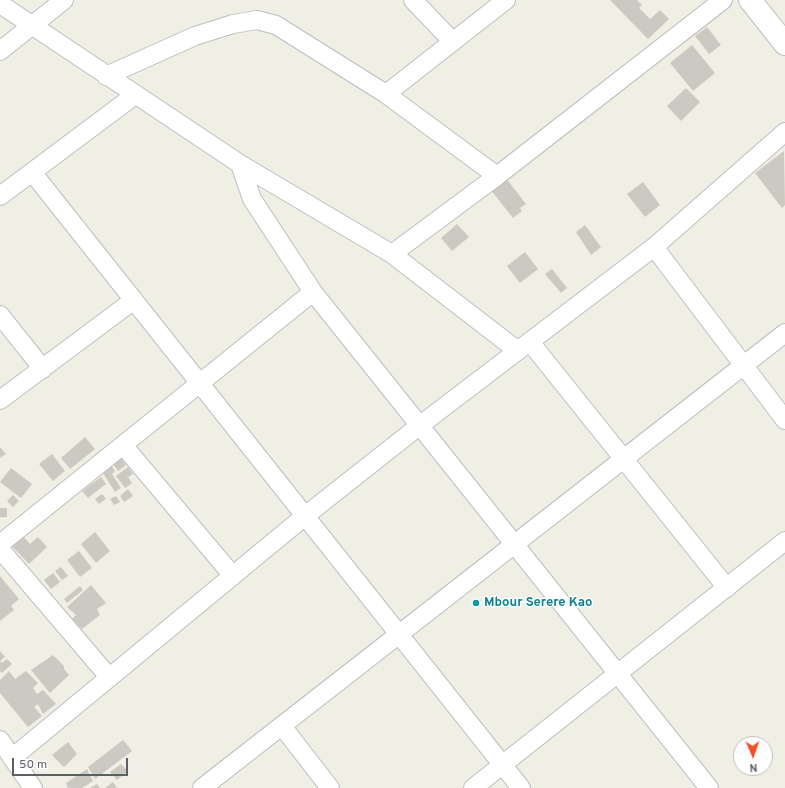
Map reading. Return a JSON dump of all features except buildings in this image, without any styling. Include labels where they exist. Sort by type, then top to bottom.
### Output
[{"type":"main road","points":[[750,0],[785,44]]},
{"type":"street","points":[[0,51],[33,27],[64,0]]},
{"type":"street","points":[[413,0],[453,42]]},
{"type":"street","points":[[386,94],[506,0]]},
{"type":"street","points":[[392,254],[497,176],[723,0]]},
{"type":"street","points":[[0,4],[240,164],[392,254],[524,346],[624,459],[727,588]]},
{"type":"street","points":[[106,76],[195,36],[233,24],[257,20],[276,25],[386,94],[497,176]]},
{"type":"street","points":[[0,196],[135,95]]},
{"type":"street","points":[[12,758],[305,516],[419,426],[654,247],[785,132]]},
{"type":"street","points":[[240,164],[252,199],[313,292],[709,788]]},
{"type":"street","points":[[32,172],[521,788]]},
{"type":"street","points":[[654,247],[785,420]]},
{"type":"street","points":[[0,544],[313,292]]},
{"type":"street","points":[[0,400],[134,300]]},
{"type":"street","points":[[0,315],[43,368]]},
{"type":"street","points":[[202,788],[785,333]]},
{"type":"street","points":[[123,445],[233,576]]},
{"type":"street","points":[[473,788],[785,541]]},
{"type":"street","points":[[0,549],[110,677]]},
{"type":"street","points":[[282,726],[330,788]]},
{"type":"street","points":[[0,740],[33,788]]},
{"type":"place","name":"Mbour Serere Kao","points":[[476,603]]}]
